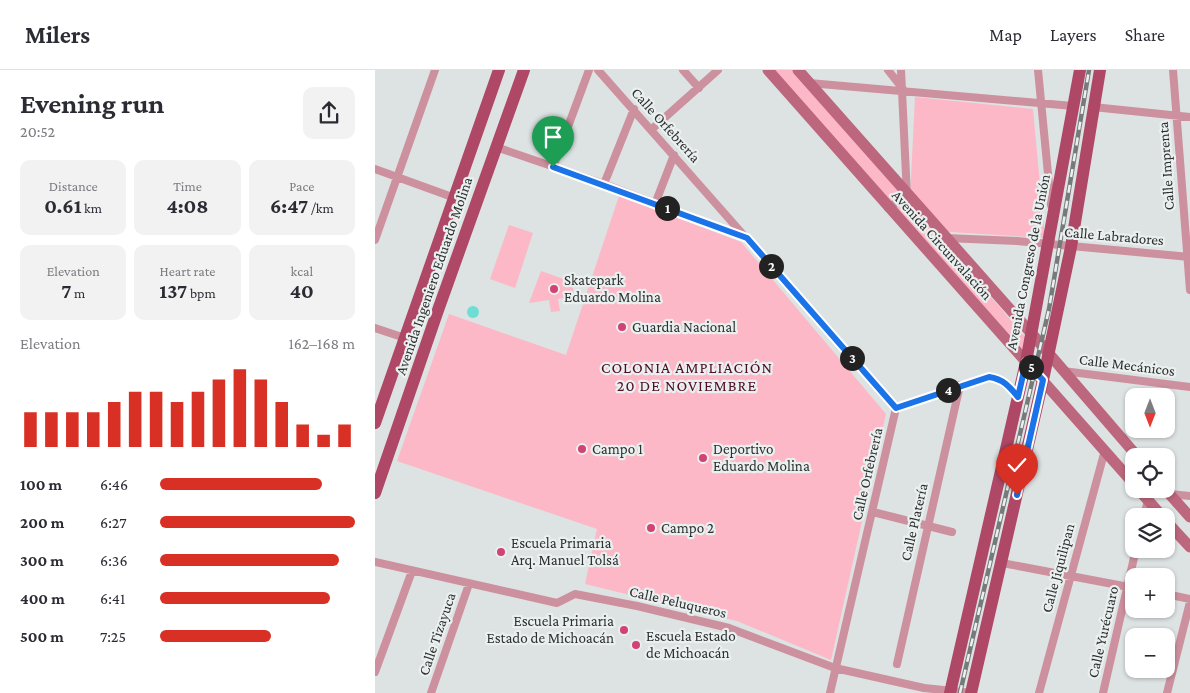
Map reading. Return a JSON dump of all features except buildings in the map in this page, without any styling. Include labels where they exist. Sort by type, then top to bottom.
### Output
[{"type":"main road","name":"Avenida Ingeniero Eduardo Molina","points":[[375,423],[499,70]]},
{"type":"main road","name":"Avenida Ingeniero Eduardo Molina","points":[[375,493],[524,70]]},
{"type":"main road","name":"Avenida Circunvalación","points":[[768,70],[888,208],[1125,473]]},
{"type":"main road","name":"Avenida Circunvalación","points":[[798,70],[907,196],[1032,334],[1130,448]]},
{"type":"main road","name":"Avenida Congreso de la Unión","points":[[950,693],[1032,334],[1080,70]]},
{"type":"main road","points":[[972,693],[1049,356],[1071,247],[1100,70]]},
{"type":"main road","points":[[1173,498],[1190,517]]},
{"type":"main road","points":[[1148,500],[1155,508]]},
{"type":"main road","points":[[1175,531],[1190,547]]},
{"type":"street","points":[[375,240],[435,70]]},
{"type":"street","points":[[553,167],[589,70]]},
{"type":"street","name":"Calle Orfebrería","points":[[598,70],[896,408],[830,693]]},
{"type":"street","points":[[683,70],[699,88]]},
{"type":"street","points":[[652,129],[718,70]]},
{"type":"street","points":[[888,70],[903,90]]},
{"type":"street","points":[[888,208],[907,196],[901,70]]},
{"type":"street","points":[[1037,70],[1053,222]]},
{"type":"street","name":"Calle Imprenta","points":[[1173,70],[1190,290]]},
{"type":"street","points":[[809,83],[1073,106]]},
{"type":"street","points":[[1093,107],[1190,117]]},
{"type":"street","points":[[604,184],[634,109]]},
{"type":"street","points":[[496,147],[604,184],[747,238]]},
{"type":"street","points":[[655,204],[674,155]]},
{"type":"street","points":[[375,169],[455,198]]},
{"type":"street","name":"Calle Labradores","points":[[947,238],[1049,244],[1188,256]]},
{"type":"street","points":[[375,328],[405,338]]},
{"type":"street","name":"Calle Mecánicos","points":[[1061,370],[1190,387]]},
{"type":"street","points":[[896,408],[979,378],[989,377],[999,379],[1007,384],[1018,397]]},
{"type":"street","name":"Calle Platería","points":[[897,664],[927,525],[961,385]]},
{"type":"street","name":"Calle Jiquilipan","points":[[1039,693],[1105,450]]},
{"type":"street","points":[[1175,493],[1190,496]]},
{"type":"street","points":[[1146,508],[1148,500]]},
{"type":"street","points":[[873,512],[952,532]]},
{"type":"street","name":"Calle Peluqueros","points":[[375,562],[557,603],[575,594],[637,606],[729,628],[835,668],[950,693],[972,693]]},
{"type":"street","points":[[1002,563],[1125,586]]},
{"type":"street","points":[[375,672],[412,570]]},
{"type":"street","name":"Calle Tizayuca","points":[[431,693],[469,584]]},
{"type":"street","points":[[1167,693],[1190,600],[1175,596]]},
{"type":"street","name":"Calle Yurécuaro","points":[[1103,693],[1125,610]]},
{"type":"shaded area","points":[[773,70],[793,70],[910,199],[915,97],[1033,109],[1045,238],[935,231],[1026,338],[1023,350],[949,270]]},
{"type":"shaded area","name":"Deportivo Eduardo Molina","points":[[619,196],[741,242],[886,414],[831,660],[737,621],[585,584],[597,529],[397,461],[449,314],[566,355]]},
{"type":"shaded area","points":[[509,225],[533,233],[515,288],[490,279]]},
{"type":"shaded area","name":"Skatepark Eduardo Molina","points":[[541,271],[572,282],[574,296],[558,299],[560,311],[551,312],[549,300],[529,303]]},
{"type":"water","points":[[471,306],[475,306],[479,312],[475,318],[471,318],[467,314],[467,310]]},
{"type":"railway","points":[[960,693],[1049,309],[1089,70]]},
{"type":"place","name":"Skatepark Eduardo Molina","points":[[554,289]]},
{"type":"place","name":"Guardia Nacional","points":[[622,327]]},
{"type":"place","name":"Campo 1","points":[[582,449]]},
{"type":"place","name":"Deportivo Eduardo Molina","points":[[703,458]]},
{"type":"place","name":"Campo 2","points":[[651,528]]},
{"type":"place","name":"Escuela Primaria Arq. Manuel Tolsá","points":[[501,552]]},
{"type":"place","name":"Escuela Primaria Estado de Michoacán","points":[[624,630]]},
{"type":"place","name":"Escuela Estado de Michoacán","points":[[636,645]]},
{"type":"district","name":"COLONIA AMPLIACIÓN 20 DE NOVIEMBRE","points":[[687,376]]},
{"type":"route","points":[[553,167],[604,184],[747,238],[896,408],[979,378],[989,377],[999,379],[1007,384],[1018,397],[1026,362],[1043,380],[1017,495]]}]
